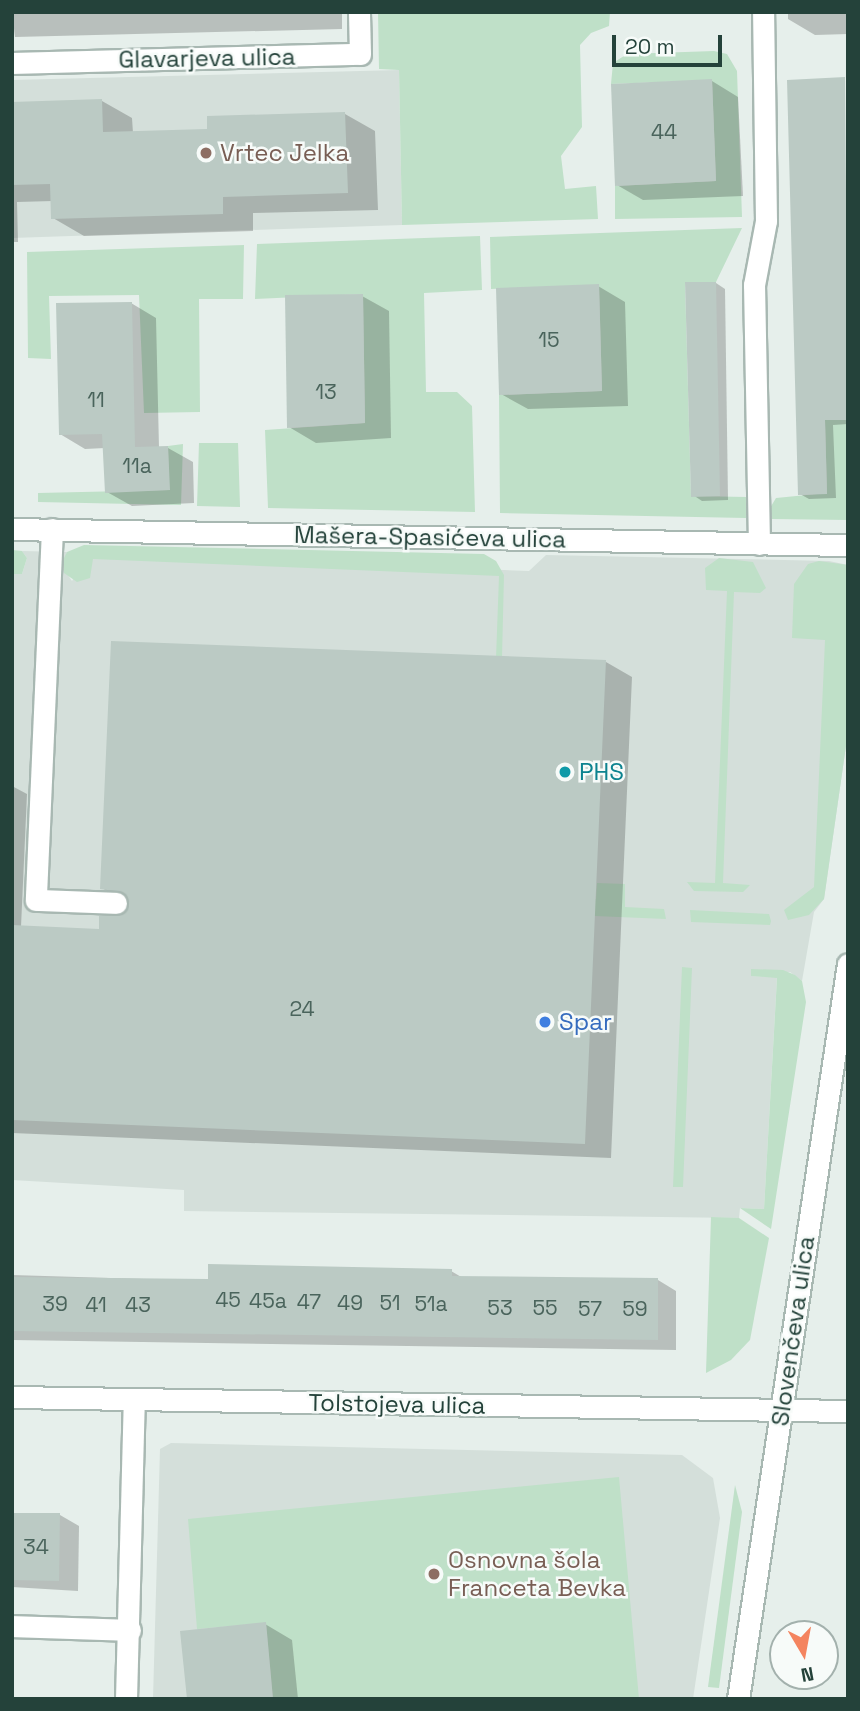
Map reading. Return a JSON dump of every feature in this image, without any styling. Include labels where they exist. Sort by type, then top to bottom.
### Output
[{"type":"street","name":"Glavarjeva ulica","points":[[12,63],[360,54],[359,12]]},
{"type":"street","points":[[759,544],[754,285],[766,221],[763,12]]},
{"type":"street","name":"Mašera-Spasićeva ulica","points":[[12,528],[848,545]]},
{"type":"street","points":[[52,529],[36,900],[116,903]]},
{"type":"street","name":"Slovenčeva ulica","points":[[738,1699],[848,964]]},
{"type":"street","name":"Tolstojeva ulica","points":[[12,1397],[848,1411]]},
{"type":"street","points":[[126,1699],[130,1630],[134,1399]]},
{"type":"street","points":[[12,1626],[130,1630]]},
{"type":"shaded area","name":"Vrtec Jelka","points":[[399,70],[402,225],[12,238],[12,80]]},
{"type":"shaded area","points":[[22,551],[67,552],[63,568],[72,581],[90,553],[529,571],[546,555],[829,561],[848,565],[848,732],[824,899],[814,912],[802,981],[790,972],[751,976],[777,977],[764,1209],[740,1208],[739,1218],[184,1211],[184,1190],[12,1180],[12,574],[22,574],[27,558]]},
{"type":"shaded area","name":"Osnovna šola Franceta Bevka","points":[[171,1443],[682,1455],[713,1478],[720,1518],[693,1699],[153,1699],[160,1449]]},
{"type":"green space","points":[[378,12],[610,12],[609,26],[591,33],[580,45],[582,127],[561,156],[565,189],[596,186],[598,219],[402,225],[399,70],[379,69]]},
{"type":"green space","points":[[714,51],[727,54],[737,71],[742,217],[615,219],[615,186],[716,181],[712,80],[611,84],[613,63],[627,54]]},
{"type":"green space","points":[[742,228],[716,282],[685,283],[691,496],[747,497],[746,518],[500,513],[499,395],[602,391],[599,285],[491,289],[490,237]]},
{"type":"green space","points":[[480,236],[482,290],[424,293],[426,392],[457,392],[472,406],[475,512],[268,508],[265,430],[365,423],[363,294],[255,299],[257,244]]},
{"type":"green space","points":[[244,245],[243,299],[199,299],[200,412],[144,413],[139,295],[49,296],[51,359],[28,358],[27,252]]},
{"type":"green space","points":[[825,420],[848,420],[848,520],[772,519],[770,508],[776,498],[827,493]]},
{"type":"green space","points":[[199,443],[238,443],[240,507],[197,506]]},
{"type":"green space","points":[[183,444],[181,505],[38,502],[38,493],[169,490],[168,446]]},
{"type":"green space","points":[[84,545],[484,554],[496,561],[504,575],[502,658],[496,658],[499,576],[93,559],[90,578],[77,582],[64,573],[63,560],[67,552]]},
{"type":"green space","points":[[12,550],[22,551],[27,558],[22,574],[12,574]]},
{"type":"green space","points":[[719,558],[753,562],[766,588],[760,593],[734,592],[723,883],[750,885],[743,892],[694,891],[687,882],[715,883],[727,591],[706,590],[705,568]]},
{"type":"green space","points":[[819,561],[848,565],[848,732],[824,899],[809,915],[788,920],[784,910],[814,887],[825,640],[792,638],[794,584],[808,564]]},
{"type":"green space","points":[[597,883],[625,884],[625,907],[664,909],[666,919],[523,913],[524,896],[596,899]]},
{"type":"green space","points":[[690,910],[769,914],[771,921],[770,925],[691,922]]},
{"type":"green space","points":[[682,967],[692,968],[683,1187],[673,1187]]},
{"type":"green space","points":[[751,969],[783,970],[795,975],[802,981],[806,1002],[771,1229],[740,1208],[764,1209],[777,978],[751,976]]},
{"type":"green space","points":[[711,1217],[739,1218],[769,1238],[750,1340],[731,1360],[706,1373]]},
{"type":"green space","points":[[619,1477],[639,1699],[273,1699],[266,1623],[197,1629],[188,1519]]},
{"type":"green space","points":[[735,1485],[742,1512],[719,1688],[708,1687]]},
{"type":"building","points":[[845,77],[848,420],[825,420],[827,494],[798,495],[787,80]]},
{"type":"building","points":[[712,79],[716,181],[615,186],[611,84]]},
{"type":"building","points":[[102,99],[103,132],[207,129],[207,116],[345,112],[348,193],[223,197],[223,214],[51,219],[50,184],[12,185],[12,102]]},
{"type":"building","points":[[685,282],[716,282],[720,496],[691,497]]},
{"type":"building","points":[[599,284],[602,391],[499,395],[496,288]]},
{"type":"building","points":[[363,294],[365,423],[287,428],[285,295]]},
{"type":"building","points":[[132,302],[135,447],[168,446],[170,490],[105,493],[102,434],[59,435],[56,303]]},
{"type":"building","points":[[111,641],[606,660],[585,1144],[12,1120],[12,925],[99,929],[99,916],[121,915],[129,904],[122,892],[100,889]]},
{"type":"building","points":[[208,1264],[452,1269],[452,1276],[658,1278],[658,1340],[12,1331],[12,1277],[208,1279]]},
{"type":"building","points":[[12,1513],[60,1513],[59,1581],[12,1580]]},
{"type":"building","points":[[266,1622],[273,1699],[187,1699],[180,1631]]},
{"type":"place","name":"Vrtec Jelka","points":[[206,153]]},
{"type":"place","name":"PHS","points":[[565,772]]},
{"type":"place","name":"Spar","points":[[545,1022]]},
{"type":"place","name":"Osnovna šola Franceta Bevka","points":[[434,1574]]}]
